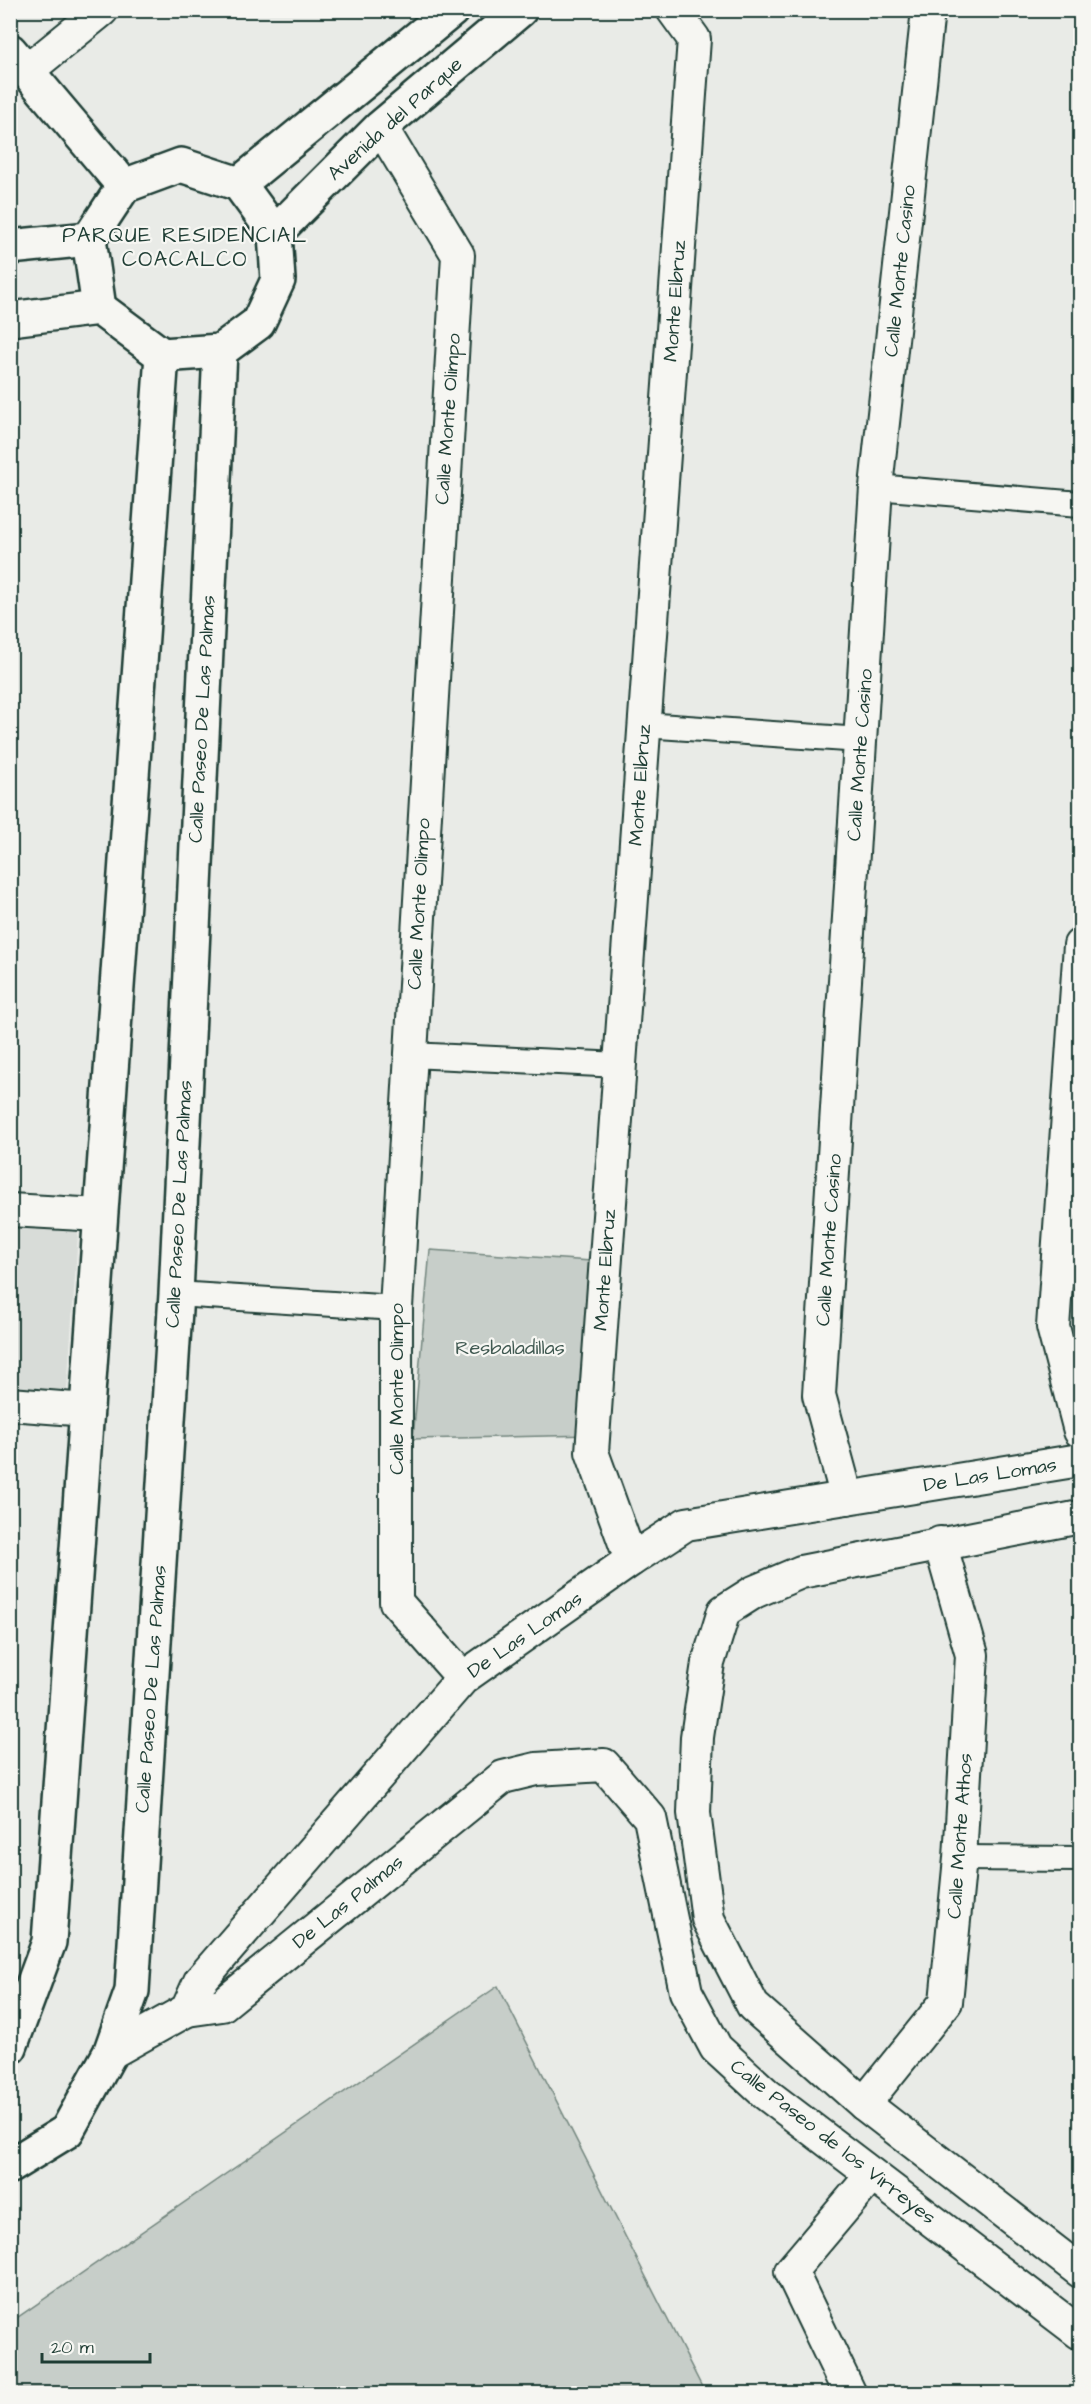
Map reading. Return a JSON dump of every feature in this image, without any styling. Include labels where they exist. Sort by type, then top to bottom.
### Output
[{"type":"street","points":[[102,10],[19,61],[123,186]]},
{"type":"street","points":[[240,184],[453,10]]},
{"type":"street","name":"Avenida del Parque","points":[[275,232],[381,127],[520,10]]},
{"type":"street","name":"Monte Elbruz","points":[[631,1560],[592,1452],[694,39],[673,10]]},
{"type":"street","name":"Calle Monte Casino","points":[[847,1498],[819,1395],[876,488],[928,10]]},
{"type":"street","name":"Calle Monte Olimpo","points":[[381,127],[458,255],[396,1308],[396,1602],[463,1678]]},
{"type":"street","points":[[10,319],[99,308],[162,355],[219,351],[258,323],[278,280],[275,232],[240,184],[181,165],[123,186],[89,239],[99,308]]},
{"type":"street","points":[[10,247],[89,239]]},
{"type":"street","name":"Calle Paseo De Las Palmas","points":[[110,2054],[132,1991],[176,1294],[219,351]]},
{"type":"street","points":[[10,2047],[49,1942],[162,355]]},
{"type":"street","points":[[876,488],[1080,504]]},
{"type":"street","points":[[644,725],[861,740]]},
{"type":"street","points":[[1080,945],[1053,1327],[1080,1431]]},
{"type":"street","points":[[411,1055],[620,1065]]},
{"type":"street","points":[[10,1210],[100,1215]]},
{"type":"street","points":[[176,1294],[396,1308]]},
{"type":"street","points":[[10,1404],[87,1410]]},
{"type":"street","name":"De Las Lomas","points":[[187,2010],[200,1981],[463,1678],[686,1524],[1080,1460]]},
{"type":"street","points":[[1080,1517],[801,1572],[753,1592],[724,1611],[708,1663],[697,1737],[694,1813],[708,1919],[753,2006],[864,2104],[1080,2271]]},
{"type":"street","name":"Calle Monte Athos","points":[[864,2104],[946,2002],[960,1858],[972,1654],[940,1544]]},
{"type":"street","name":"Calle Paseo de los Virreyes","points":[[503,1777],[536,1769],[604,1765],[650,1818],[686,1992],[716,2048],[766,2094],[1080,2333]]},
{"type":"street","name":"De Las Palmas","points":[[187,2010],[222,2005],[503,1777]]},
{"type":"street","points":[[960,1858],[1080,1859]]},
{"type":"street","points":[[10,2166],[67,2130],[110,2054],[187,2010]]},
{"type":"street","points":[[850,2394],[791,2271],[872,2175]]},
{"type":"shaded area","points":[[10,1216],[79,1219],[67,1390],[11,1387]]},
{"type":"green space","name":"Resbaladillas","points":[[430,1250],[605,1262],[593,1435],[413,1439]]},
{"type":"green space","points":[[498,1986],[705,2393],[11,2393],[11,2322]]},
{"type":"district","name":"PARQUE RESIDENCIAL COACALCO","points":[[185,247]]}]
